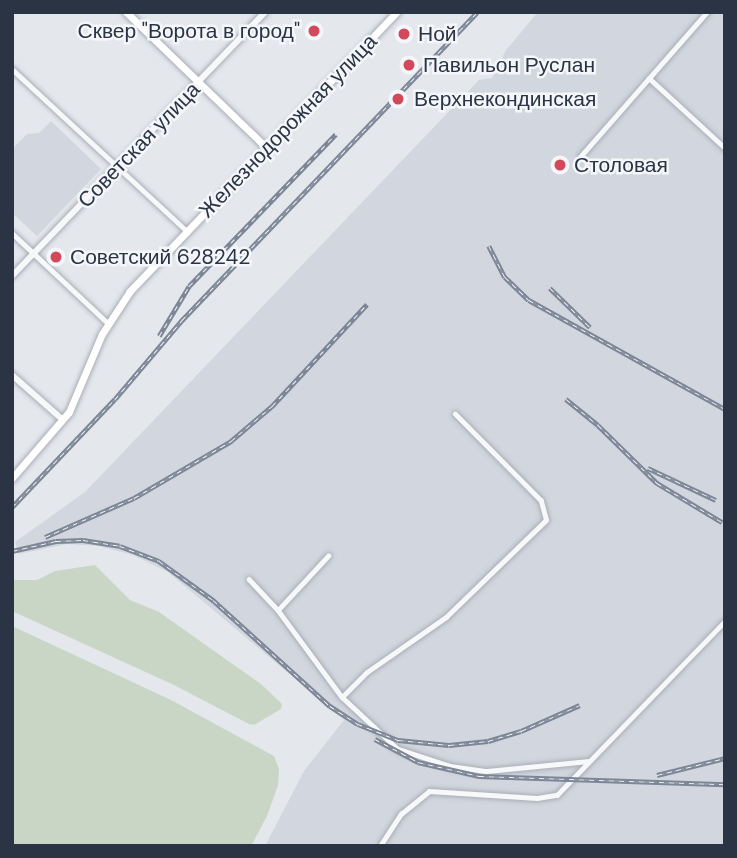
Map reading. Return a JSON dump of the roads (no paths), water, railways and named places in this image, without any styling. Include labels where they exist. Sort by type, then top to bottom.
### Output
[{"type":"main road","points":[[126,12],[267,148]]},
{"type":"main road","name":"Железнодорожная улица","points":[[12,478],[63,421],[81,388],[108,323],[136,284],[397,12]]},
{"type":"street","name":"Советская улица","points":[[12,276],[265,12]]},
{"type":"street","points":[[580,157],[708,12]]},
{"type":"street","points":[[12,69],[187,231]]},
{"type":"street","points":[[649,78],[725,148]]},
{"type":"street","points":[[12,233],[108,323]]},
{"type":"street","points":[[12,375],[63,421]]},
{"type":"street","points":[[342,697],[367,672],[446,617],[546,520],[541,501],[455,414]]},
{"type":"street","points":[[278,610],[328,556]]},
{"type":"street","points":[[249,579],[278,610],[342,697],[398,749],[450,766],[506,770],[590,761]]},
{"type":"street","points":[[380,846],[401,814],[429,791],[552,796],[562,791],[725,621]]},
{"type":"railway","points":[[12,507],[115,399],[182,320],[477,12]]},
{"type":"railway","points":[[159,336],[189,286],[336,134]]},
{"type":"railway","points":[[489,246],[505,277],[529,300],[725,409]]},
{"type":"railway","points":[[550,288],[590,327]]},
{"type":"railway","points":[[45,537],[134,498],[231,441],[272,406],[367,304]]},
{"type":"railway","points":[[566,399],[598,425],[657,483],[722,522]]},
{"type":"railway","points":[[648,468],[716,500]]},
{"type":"railway","points":[[12,551],[56,541],[83,540],[120,546],[159,561],[213,600],[330,706],[358,724],[398,740],[449,745],[488,741],[521,731],[580,705]]},
{"type":"railway","points":[[375,739],[418,762],[479,776],[725,784]]},
{"type":"railway","points":[[657,775],[725,758]]},
{"type":"place","name":"Сквер \"Ворота в город\"","points":[[314,31]]},
{"type":"place","name":"Ной","points":[[404,34]]},
{"type":"place","name":"Павильон Руслан","points":[[409,65]]},
{"type":"place","name":"Верхнекондинская","points":[[398,99]]},
{"type":"place","name":"Столовая","points":[[560,165]]},
{"type":"place","name":"Советский 628242","points":[[56,257]]}]
